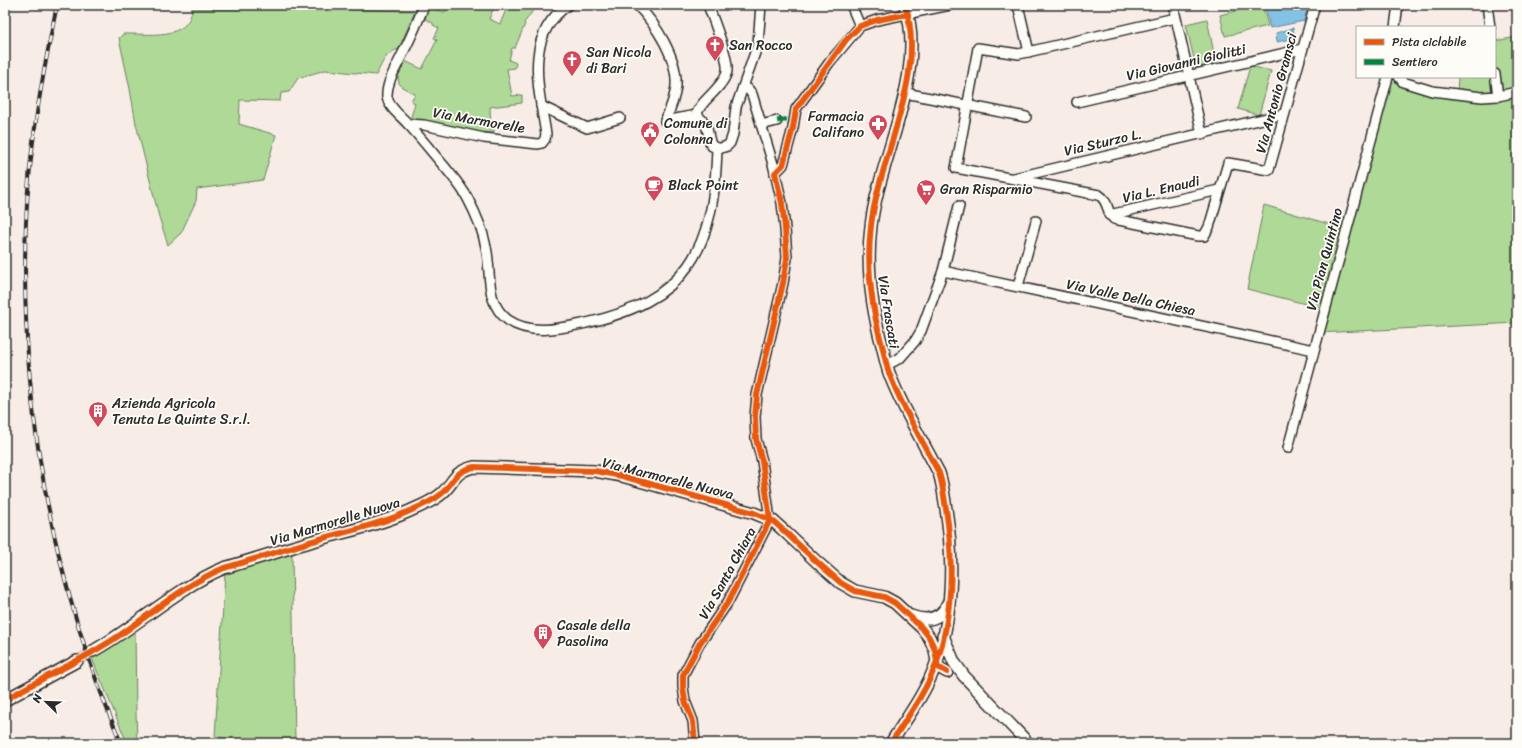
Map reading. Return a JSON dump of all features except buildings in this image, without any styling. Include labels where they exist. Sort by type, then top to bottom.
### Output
[{"type":"street","points":[[424,5],[394,71],[388,89],[387,98],[390,105],[457,182],[470,202],[486,245],[490,288],[496,306],[504,316],[522,327],[533,329],[564,328],[618,315],[649,301],[674,283],[691,262],[707,225],[715,191],[719,148]]},
{"type":"street","points":[[568,5],[558,13],[544,32],[539,47],[536,78],[541,106],[587,128],[620,118]]},
{"type":"street","points":[[637,5],[660,35],[675,68],[676,92],[666,121],[697,115]]},
{"type":"street","points":[[697,115],[700,108],[717,89],[724,78],[727,68],[708,5]]},
{"type":"street","points":[[697,115],[706,124],[711,144],[719,148],[726,146],[731,142],[735,111],[758,44],[761,5]]},
{"type":"street","points":[[851,5],[860,26]]},
{"type":"street","points":[[775,173],[783,164],[793,128],[796,109],[829,63],[860,26],[906,10],[950,5]]},
{"type":"street","points":[[1018,5],[1029,52]]},
{"type":"street","points":[[1173,5],[1202,134]]},
{"type":"street","name":"Via Antonio Gramsci","points":[[1109,215],[1114,219],[1204,236],[1209,227],[1228,163],[1269,170],[1315,5]]},
{"type":"street","points":[[1395,26],[1398,5]]},
{"type":"street","points":[[1487,5],[1490,26]]},
{"type":"street","name":"Via Frascati","points":[[906,10],[910,23],[912,45],[911,61],[905,93],[882,175],[871,227],[870,259],[871,288],[875,315],[887,365],[893,384],[940,478],[949,530],[950,590],[948,615],[937,660],[924,689]]},
{"type":"street","points":[[1109,215],[1106,202],[1099,195],[956,168],[978,48],[1019,54],[1175,18]]},
{"type":"street","name":"Via Giovanni Giolitti","points":[[1077,102],[1302,49]]},
{"type":"street","name":"Via Pian Quintino","points":[[1288,448],[1388,78]]},
{"type":"street","points":[[1400,78],[1404,82],[1432,92],[1482,97],[1498,96],[1517,92]]},
{"type":"street","points":[[1496,78],[1498,96]]},
{"type":"street","name":"Via Santa Chiara","points":[[695,743],[693,721],[685,701],[683,687],[684,675],[700,643],[728,602],[770,520],[762,461],[756,439],[754,417],[757,395],[783,283],[787,258],[782,203],[775,173],[751,92],[743,87]]},
{"type":"street","points":[[905,93],[1026,117]]},
{"type":"street","name":"Via Marmorelle","points":[[408,124],[428,125],[484,138],[538,144],[544,141],[546,134],[541,106]]},
{"type":"street","name":"Via Sturzo L.","points":[[1011,179],[1284,114]]},
{"type":"street","points":[[761,125],[777,121]]},
{"type":"street","name":"Via L. Enaudi","points":[[1109,215],[1219,190]]},
{"type":"street","points":[[887,365],[900,358],[920,334],[943,270],[959,206]]},
{"type":"street","points":[[1018,286],[1036,221]]},
{"type":"street","name":"Via Valle Della Chiesa","points":[[943,270],[1314,350]]},
{"type":"street","name":"Via Marmorelle Nuova","points":[[93,651],[126,631],[185,589],[210,574],[224,568],[402,514],[425,504],[440,495],[454,477],[462,471],[474,467],[595,471],[622,476],[744,509],[770,520],[782,528],[823,568],[841,583],[860,593],[887,598],[906,614],[929,637],[935,650],[937,660]]},
{"type":"street","name":"Via Marmorelle Nuova","points":[[906,614],[924,620],[937,616],[946,606],[950,590]]},
{"type":"street","points":[[943,636],[960,672],[1028,743]]},
{"type":"street","points":[[953,659],[948,656],[944,656],[937,660],[938,667],[972,686]]},
{"type":"street","points":[[5,700],[77,661]]},
{"type":"street","points":[[891,743],[924,689],[935,676],[947,672]]},
{"type":"green space","points":[[448,5],[495,5],[489,19],[500,24],[508,5],[537,5],[524,23],[525,24],[515,48],[512,48],[509,60],[516,63],[515,68],[507,69],[512,96],[522,95],[522,103],[490,107],[491,129],[494,129],[494,133],[484,133],[415,120],[411,117],[415,103],[411,101],[415,94],[402,87],[399,83],[398,77],[405,61],[422,69],[437,40],[434,38],[439,28],[425,19],[429,8],[445,12]]},
{"type":"green space","points":[[1263,5],[1268,26],[1225,36],[1220,15]]},
{"type":"green space","points":[[192,8],[288,8],[415,11],[399,49],[387,56],[376,75],[325,70],[298,78],[289,92],[281,93],[280,101],[240,100],[239,124],[276,135],[263,180],[197,189],[196,201],[181,233],[168,245],[159,217],[136,124],[119,38],[123,34],[154,34],[175,31],[184,26],[189,19]]},
{"type":"green space","points":[[1207,19],[1216,63],[1196,68],[1186,24]]},
{"type":"green space","points":[[1517,37],[1517,323],[1318,333],[1325,309],[1247,289],[1264,205],[1346,229],[1388,78],[1401,78],[1432,97],[1457,94],[1458,78],[1496,78],[1496,41]]},
{"type":"green space","points":[[1250,66],[1271,71],[1259,115],[1238,109]]},
{"type":"green space","points":[[292,553],[295,743],[248,743],[215,736],[225,573]]},
{"type":"green space","points":[[135,630],[136,713],[137,739],[139,743],[127,743],[91,656],[113,645]]},
{"type":"water","points":[[1265,5],[1308,5],[1304,21],[1270,28]]},
{"type":"water","points":[[1293,28],[1295,38],[1277,42],[1276,33]]},
{"type":"tunnel","points":[[77,661],[93,651]]},
{"type":"railway","points":[[57,5],[46,59],[30,167],[26,222],[25,289],[28,355],[35,422],[45,488],[58,553],[76,617],[97,681],[121,743]]},
{"type":"marked path","points":[[777,121],[795,118]]},
{"type":"cycle path","points":[[891,743],[920,698],[934,669],[945,631],[951,569],[949,529],[939,473],[914,426],[888,371],[876,319],[871,288],[869,257],[871,226],[883,172],[900,115],[911,59],[910,31],[905,5]]},
{"type":"cycle path","points":[[695,743],[693,721],[685,701],[683,675],[700,643],[728,602],[770,520],[762,461],[756,439],[755,417],[757,395],[783,283],[787,258],[782,203],[775,173],[783,165],[793,128],[796,109],[846,40],[860,26],[877,20],[908,14]]},
{"type":"cycle path","points":[[5,700],[101,647],[167,601],[209,575],[224,568],[395,517],[436,498],[445,491],[458,475],[467,469],[474,467],[595,471],[622,476],[754,513],[773,521],[841,583],[855,591],[884,597],[895,603],[922,628],[929,637],[935,650],[938,667],[947,672]]},
{"type":"place","name":"San Rocco","points":[[715,62]]},
{"type":"place","name":"San Nicola di Bari","points":[[572,77]]},
{"type":"place","name":"Farmacia Califano","points":[[878,141]]},
{"type":"place","name":"Comune di Colonna","points":[[650,148]]},
{"type":"place","name":"Black Point","points":[[654,202]]},
{"type":"place","name":"Gran Risparmio","points":[[926,206]]},
{"type":"place","name":"Azienda Agricola Tenuta Le Quinte S.r.l.","points":[[98,428]]},
{"type":"place","name":"Casale della Pasolina","points":[[543,650]]}]
